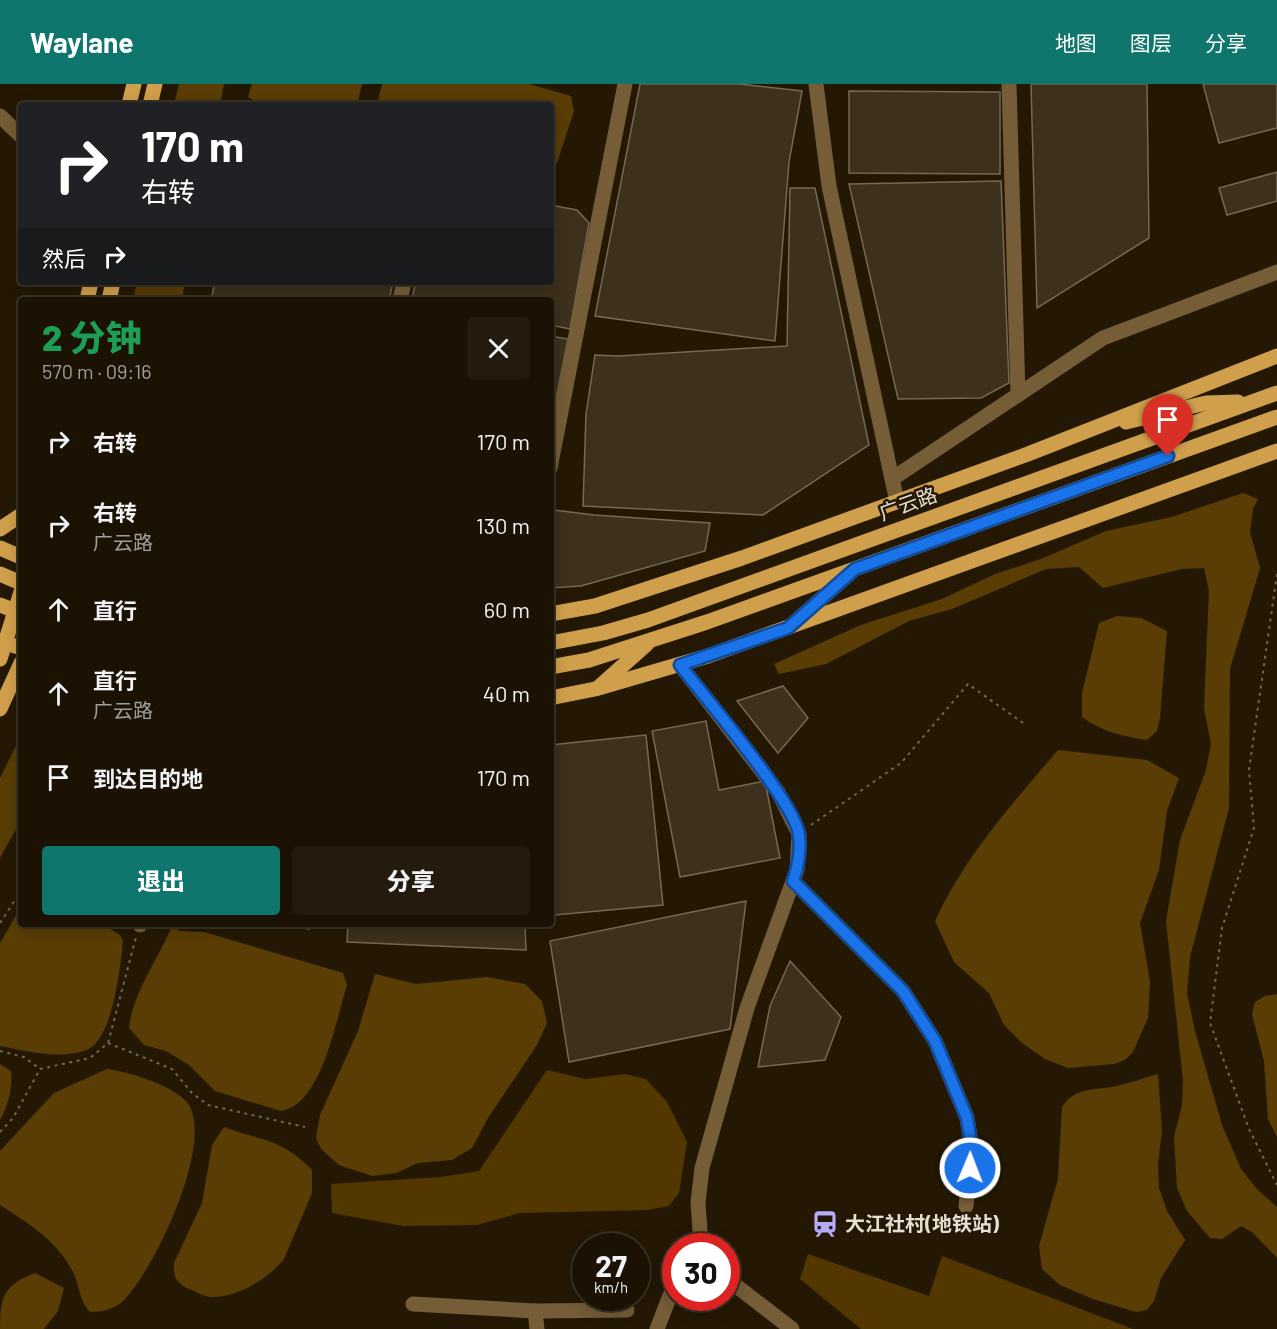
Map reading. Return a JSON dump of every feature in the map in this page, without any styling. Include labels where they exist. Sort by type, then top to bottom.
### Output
[{"type":"main road","points":[[130,102],[134,84]]},
{"type":"main road","points":[[151,102],[155,84]]},
{"type":"main road","points":[[554,613],[595,606],[897,501],[1277,356]]},
{"type":"main road","name":"广云路","points":[[554,642],[603,633],[648,620],[1277,393]]},
{"type":"main road","points":[[1110,421],[1132,422],[1206,404],[1253,402]]},
{"type":"main road","points":[[554,666],[589,660],[653,639],[1277,417]]},
{"type":"main road","points":[[554,697],[595,689],[680,665],[1277,451]]},
{"type":"main road","points":[[0,529],[18,517]]},
{"type":"main road","points":[[0,548],[18,556]]},
{"type":"main road","points":[[788,628],[855,569]]},
{"type":"main road","points":[[0,574],[18,582]]},
{"type":"main road","points":[[0,605],[18,612]]},
{"type":"main road","points":[[0,659],[9,644],[18,605]]},
{"type":"main road","points":[[595,689],[653,639]]},
{"type":"main road","points":[[0,709],[18,670]]},
{"type":"street","points":[[554,448],[625,84]]},
{"type":"street","points":[[816,84],[829,186],[897,501]]},
{"type":"street","points":[[1009,84],[1018,395]]},
{"type":"street","points":[[0,116],[18,133]]},
{"type":"street","points":[[892,479],[1103,338],[1277,272]]},
{"type":"street","points":[[680,665],[778,792],[799,834],[797,870],[747,1008],[702,1168],[698,1202],[699,1233]]},
{"type":"street","points":[[793,881],[903,991],[935,1041],[967,1118],[972,1149],[966,1206]]},
{"type":"street","points":[[740,1289],[792,1329]]},
{"type":"street","points":[[413,1304],[535,1311],[572,1311]]},
{"type":"street","points":[[535,1311],[537,1329]]},
{"type":"street","points":[[657,1329],[664,1311]]},
{"type":"path","points":[[1277,574],[1249,770],[1254,828],[1222,928],[1210,1023],[1249,1129],[1277,1185]]},
{"type":"path","points":[[799,834],[901,763],[968,684],[1023,723]]},
{"type":"path","points":[[0,923],[18,896]]},
{"type":"path","points":[[0,1132],[13,1118],[40,1069],[90,1058],[108,1043],[139,927]]},
{"type":"path","points":[[108,1043],[172,1069],[192,1093],[208,1105],[304,1127]]},
{"type":"path","points":[[0,1051],[24,1057],[40,1069]]},
{"type":"shaded area","points":[[179,84],[224,84],[221,102],[175,102]]},
{"type":"shaded area","points":[[252,84],[362,84],[358,102],[257,102],[248,97]]},
{"type":"shaded area","points":[[382,84],[529,84],[571,96],[574,111],[554,172],[554,102],[378,102]]},
{"type":"shaded area","points":[[136,285],[184,285],[182,297],[134,297]]},
{"type":"shaded area","points":[[1243,493],[1258,499],[1253,509],[1250,532],[1260,568],[1230,669],[1229,808],[1190,957],[1187,993],[1195,1031],[1222,1125],[1241,1169],[1256,1188],[1277,1207],[1277,1258],[1252,1232],[1241,1226],[1222,1239],[1210,1238],[1187,1211],[1177,1188],[1174,1137],[1182,1105],[1183,1081],[1166,921],[1180,840],[1206,770],[1211,744],[1204,708],[1209,591],[1204,568],[1182,569],[1103,588],[1079,567],[1046,569],[952,609],[909,621],[826,664],[779,674],[774,664],[861,625],[942,599],[995,574],[1041,559],[1106,531],[1172,517]]},
{"type":"shaded area","points":[[1117,616],[1141,618],[1167,631],[1160,718],[1157,731],[1147,740],[1113,733],[1082,717],[1082,693],[1099,623]]},
{"type":"shaded area","points":[[18,742],[18,825],[0,858],[0,778]]},
{"type":"shaded area","points":[[1058,750],[1147,760],[1179,778],[1167,811],[1159,870],[1140,923],[1150,982],[1148,1018],[1133,1052],[1125,1060],[1114,1064],[1068,1068],[1045,1059],[1022,1043],[1004,1025],[989,993],[954,962],[935,921],[960,874],[990,831]]},
{"type":"shaded area","points":[[18,912],[18,927],[108,927],[120,935],[123,941],[113,1003],[102,1034],[94,1045],[84,1051],[64,1054],[31,1052],[0,1046],[0,943]]},
{"type":"shaded area","points":[[172,927],[180,931],[204,932],[343,973],[347,985],[325,1058],[307,1094],[295,1105],[281,1111],[215,1091],[189,1065],[166,1051],[144,1045],[129,1028],[135,1002]]},
{"type":"shaded area","points":[[375,974],[416,984],[487,977],[525,984],[542,1001],[547,1023],[537,1045],[488,1118],[472,1148],[452,1160],[418,1163],[396,1173],[372,1176],[339,1165],[321,1149],[316,1138],[320,1115],[358,1031]]},
{"type":"shaded area","points":[[1277,994],[1277,1137],[1268,1119],[1264,1061],[1252,1014],[1255,1002],[1265,996]]},
{"type":"shaded area","points":[[0,1064],[11,1071],[11,1083],[0,1120]]},
{"type":"shaded area","points":[[107,1069],[151,1081],[183,1098],[189,1105],[194,1124],[193,1148],[187,1177],[177,1206],[150,1263],[120,1304],[108,1310],[90,1312],[83,1302],[72,1270],[58,1249],[21,1218],[0,1205],[0,1151],[54,1093]]},
{"type":"shaded area","points":[[547,1070],[585,1079],[625,1074],[646,1079],[667,1102],[687,1142],[679,1193],[669,1206],[647,1210],[520,1213],[477,1225],[403,1226],[332,1213],[331,1184],[441,1177],[479,1171]]},
{"type":"shaded area","points":[[1158,1074],[1162,1130],[1158,1165],[1159,1188],[1167,1211],[1185,1240],[1161,1278],[1154,1301],[1147,1310],[1136,1312],[1093,1299],[1060,1285],[1042,1269],[1039,1246],[1058,1179],[1062,1107],[1078,1093],[1118,1086]]},
{"type":"shaded area","points":[[224,1127],[271,1142],[291,1152],[312,1170],[312,1193],[284,1259],[270,1274],[241,1291],[211,1297],[189,1289],[178,1282],[174,1272],[174,1263],[202,1203],[212,1145]]},
{"type":"shaded area","points":[[808,1254],[929,1296],[942,1256],[1133,1329],[861,1329],[800,1279]]},
{"type":"shaded area","points":[[35,1273],[64,1288],[58,1311],[44,1329],[0,1329],[1,1308],[6,1293],[16,1282]]},
{"type":"building","points":[[640,84],[739,84],[802,91],[789,162],[775,341],[595,316]]},
{"type":"building","points":[[1031,84],[1147,84],[1149,238],[1037,308]]},
{"type":"building","points":[[1203,84],[1277,84],[1277,128],[1219,143]]},
{"type":"building","points":[[849,91],[1000,92],[1000,174],[849,173]]},
{"type":"building","points":[[1277,172],[1277,201],[1227,215],[1219,188]]},
{"type":"building","points":[[1001,181],[1009,383],[981,398],[898,399],[849,184]]},
{"type":"building","points":[[790,188],[815,188],[869,445],[763,515],[583,506],[586,414],[595,355],[618,356],[787,346]]},
{"type":"building","points":[[554,206],[577,210],[589,223],[570,329],[554,326],[554,297],[412,297],[415,285],[554,285]]},
{"type":"building","points":[[214,285],[392,285],[390,297],[212,297]]},
{"type":"building","points":[[554,337],[568,339],[554,410]]},
{"type":"building","points":[[554,510],[710,523],[705,551],[581,586],[554,588]]},
{"type":"building","points":[[783,686],[808,718],[778,753],[737,701]]},
{"type":"building","points":[[706,721],[719,790],[765,781],[780,858],[680,877],[652,731]]},
{"type":"building","points":[[646,735],[663,905],[555,915],[554,745]]},
{"type":"building","points":[[746,901],[730,1029],[569,1062],[550,941]]},
{"type":"building","points":[[348,927],[525,927],[526,950],[347,942]]},
{"type":"building","points":[[790,961],[841,1017],[825,1060],[758,1067],[770,1006]]},
{"type":"place","name":"大江社村(地铁站)","points":[[825,1224]]},
{"type":"route","points":[[970,1168],[972,1149],[967,1118],[935,1041],[903,991],[793,881],[797,870],[799,834],[778,792],[680,665],[788,628],[855,569],[1168,456]]}]
